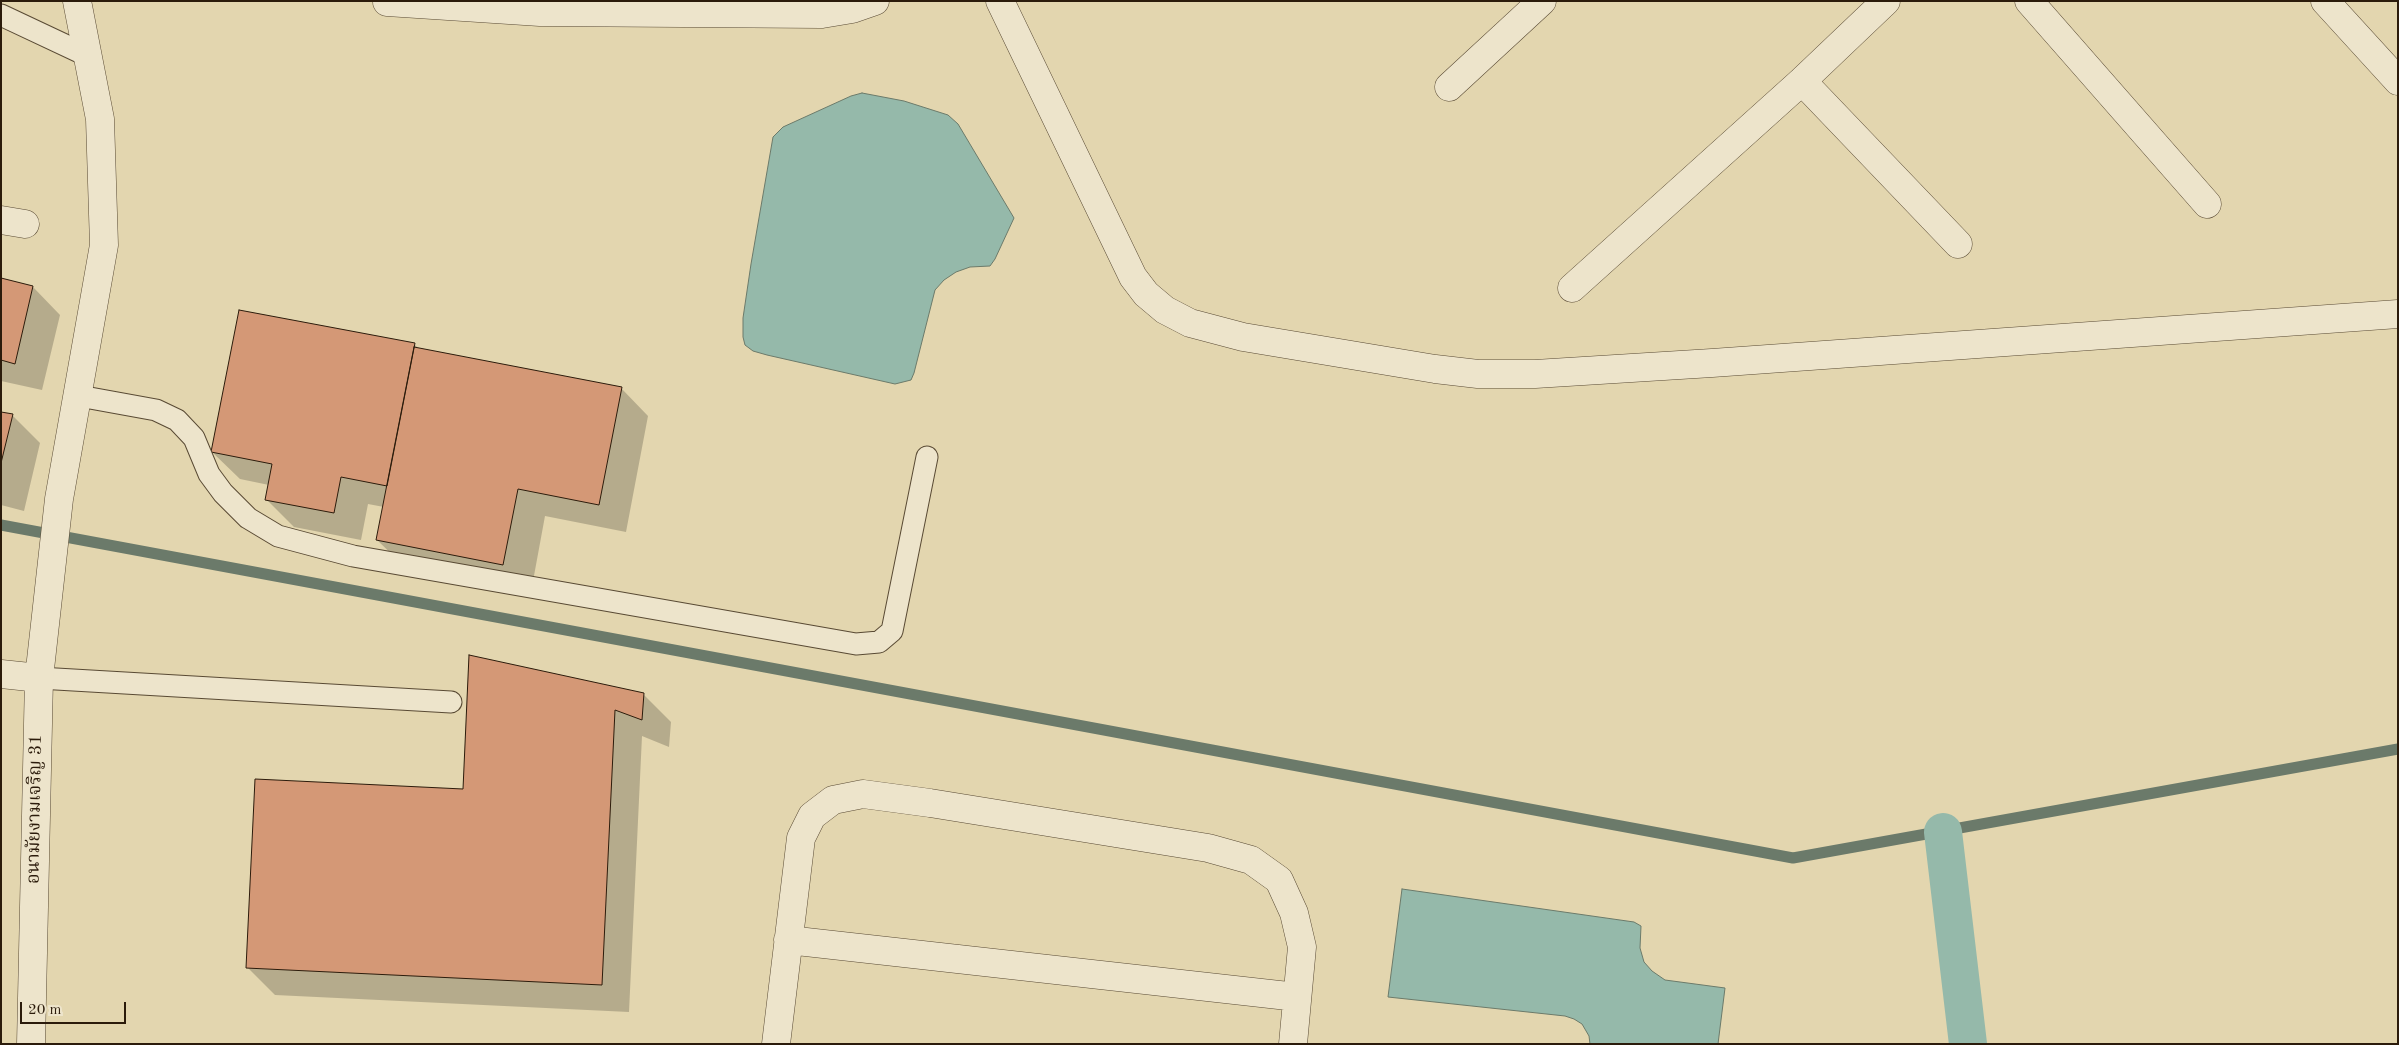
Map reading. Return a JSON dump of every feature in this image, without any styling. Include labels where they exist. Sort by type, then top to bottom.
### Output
[{"type":"street","name":"อนามัยงามเจริญ 31","points":[[31,1044],[39,678],[59,499],[79,396],[104,245],[100,119],[77,1]]},
{"type":"street","points":[[387,2],[540,12],[822,14],[852,9],[875,1]]},
{"type":"street","points":[[1000,1],[1132,277],[1146,294],[1165,310],[1190,323],[1243,336],[1435,369],[1478,374],[1535,374],[2398,314]]},
{"type":"street","points":[[1449,87],[1542,1]]},
{"type":"street","points":[[1572,288],[1802,81],[1886,1]]},
{"type":"street","points":[[2028,1],[2207,204]]},
{"type":"street","points":[[2325,1],[2398,80]]},
{"type":"street","points":[[1802,81],[1958,244]]},
{"type":"street","points":[[1,674],[39,678]]},
{"type":"street","points":[[776,1044],[801,838],[812,816],[833,800],[863,794],[1208,848],[1251,860],[1279,880],[1294,913],[1302,947],[1293,1044]]},
{"type":"street","points":[[788,940],[1297,997]]},
{"type":"lane","points":[[1,16],[86,55]]},
{"type":"lane","points":[[79,396],[156,410],[176,420],[194,438],[209,474],[223,493],[248,518],[278,536],[353,556],[856,644],[879,642],[892,631],[927,457]]},
{"type":"lane","points":[[39,678],[451,702]]},
{"type":"shaded area","points":[[862,93],[904,101],[948,115],[958,124],[1014,218],[990,266],[970,267],[956,272],[944,280],[935,290],[914,373],[911,380],[895,384],[753,351],[745,345],[743,337],[743,318],[751,264],[773,137],[783,127],[851,96]]},
{"type":"shaded area","points":[[1402,889],[1634,922],[1641,926],[1640,948],[1644,962],[1652,971],[1665,980],[1725,988],[1718,1044],[1590,1044],[1589,1036],[1582,1024],[1565,1016],[1388,997]]},
{"type":"building","points":[[1,278],[33,286],[15,364],[1,360]]},
{"type":"building","points":[[239,310],[415,343],[387,486],[341,477],[334,513],[265,500],[272,464],[211,452]]},
{"type":"building","points":[[414,347],[622,387],[599,505],[518,489],[503,565],[376,540]]},
{"type":"building","points":[[1,412],[13,414],[1,463]]},
{"type":"building","points":[[469,655],[644,693],[642,720],[615,710],[602,985],[246,968],[255,779],[463,789]]},
{"type":"waterway","points":[[1,525],[1793,858],[2398,749]]},
{"type":"waterway","points":[[1943,832],[1968,1044]]}]
